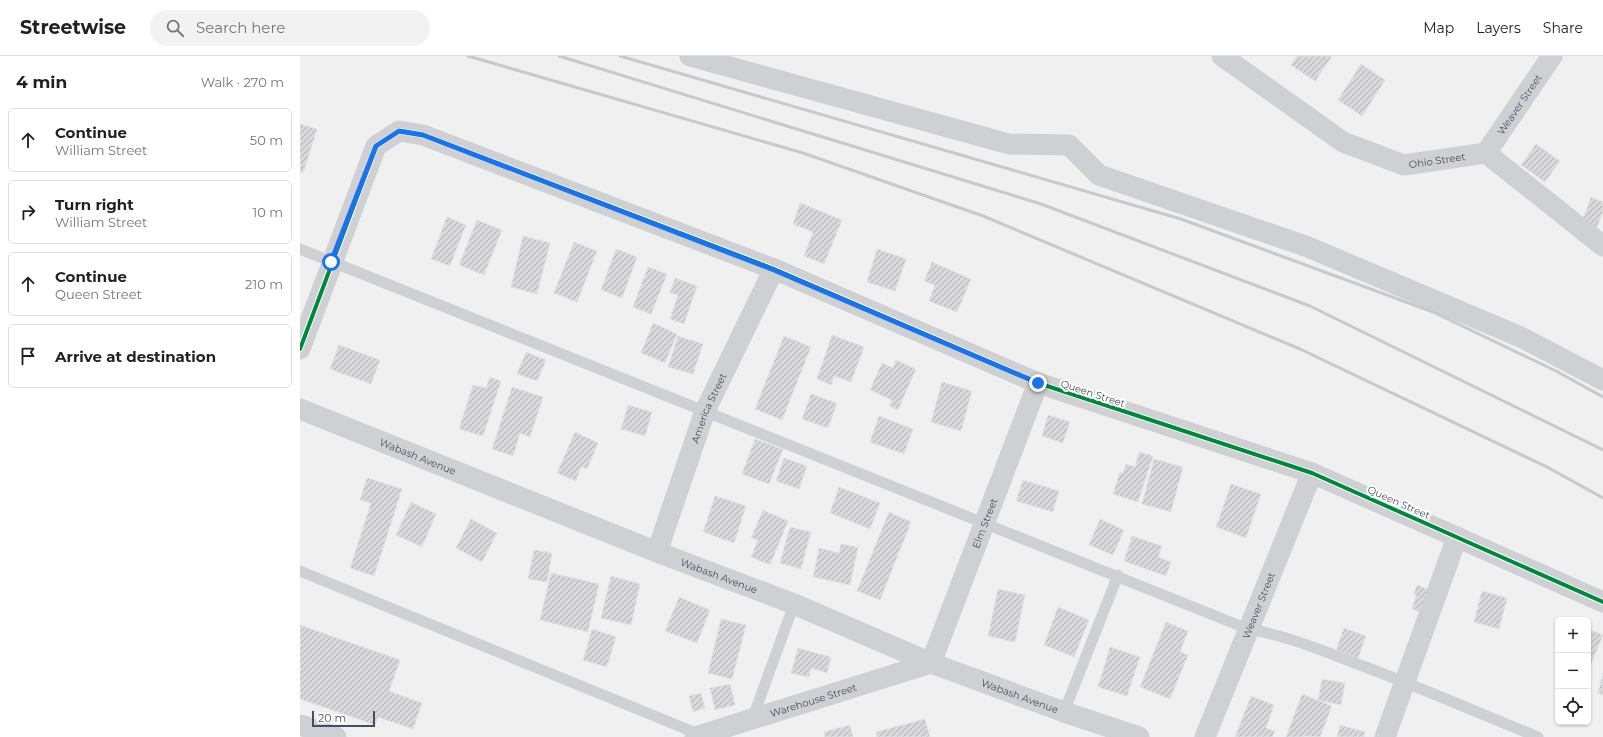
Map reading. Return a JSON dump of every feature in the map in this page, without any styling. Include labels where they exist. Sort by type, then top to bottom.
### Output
[{"type":"street","points":[[690,56],[1008,144],[1069,145],[1098,175],[1308,247],[1523,338],[1603,380]]},
{"type":"street","name":"Ohio Street","points":[[1222,56],[1343,142],[1404,165],[1486,153]]},
{"type":"street","name":"Weaver Street","points":[[1486,153],[1552,56]]},
{"type":"street","name":"Queen Street","points":[[300,349],[331,262],[376,146],[399,131],[423,135],[774,270],[1038,383],[1312,473],[1603,602]]},
{"type":"street","points":[[1486,153],[1603,246]]},
{"type":"street","name":"America Street","points":[[657,552],[705,411],[774,270]]},
{"type":"street","name":"Elm Street","points":[[932,663],[1038,383]]},
{"type":"street","name":"Wabash Avenue","points":[[300,409],[657,552],[794,604],[932,663],[1064,712],[1139,737]]},
{"type":"street","name":"Weaver Street","points":[[1205,737],[1312,473]]},
{"type":"street","points":[[1385,737],[1457,537]]},
{"type":"street","name":"Warehouse Street","points":[[701,736],[932,663]]},
{"type":"street","points":[[300,725],[336,737]]},
{"type":"lane","points":[[300,249],[613,376],[1118,575],[1248,629],[1274,633],[1406,682],[1538,737]]},
{"type":"lane","points":[[300,571],[701,736]]},
{"type":"lane","points":[[1064,712],[1118,575]]},
{"type":"lane","points":[[752,720],[794,604]]},
{"type":"building","points":[[1297,56],[1332,56],[1315,81],[1291,65]]},
{"type":"building","points":[[1361,64],[1385,80],[1362,116],[1338,100]]},
{"type":"building","points":[[300,124],[317,129],[303,173],[300,172]]},
{"type":"building","points":[[1536,144],[1560,161],[1545,182],[1521,165]]},
{"type":"building","points":[[1591,197],[1603,202],[1603,211],[1597,228],[1582,222]]},
{"type":"building","points":[[800,203],[842,220],[824,264],[804,256],[813,232],[793,224]]},
{"type":"building","points":[[447,217],[466,225],[450,266],[431,259]]},
{"type":"building","points":[[477,220],[502,230],[484,275],[459,265]]},
{"type":"building","points":[[523,236],[550,243],[537,294],[511,287]]},
{"type":"building","points":[[574,242],[597,251],[577,302],[554,293]]},
{"type":"building","points":[[616,249],[637,257],[622,298],[601,290]]},
{"type":"building","points":[[877,249],[906,259],[895,291],[867,282]]},
{"type":"building","points":[[932,262],[971,279],[957,312],[929,301],[935,285],[924,281]]},
{"type":"building","points":[[648,267],[667,274],[651,314],[633,307]]},
{"type":"building","points":[[675,278],[697,286],[684,324],[670,319],[678,295],[670,293]]},
{"type":"building","points":[[653,323],[677,334],[665,363],[641,353]]},
{"type":"building","points":[[832,335],[864,347],[851,382],[834,376],[831,385],[817,379]]},
{"type":"building","points":[[678,336],[703,344],[693,374],[668,367]]},
{"type":"building","points":[[784,336],[811,347],[782,420],[755,409]]},
{"type":"building","points":[[339,345],[380,360],[371,384],[330,369]]},
{"type":"building","points":[[526,352],[546,360],[537,381],[517,374]]},
{"type":"building","points":[[896,360],[916,369],[898,410],[889,406],[892,400],[870,390],[882,363],[893,368]]},
{"type":"building","points":[[490,377],[501,381],[483,436],[459,429],[473,385],[486,388]]},
{"type":"building","points":[[942,382],[972,391],[961,431],[931,422]]},
{"type":"building","points":[[512,387],[543,397],[530,437],[520,433],[513,456],[492,449]]},
{"type":"building","points":[[811,394],[837,403],[828,428],[802,419]]},
{"type":"building","points":[[628,405],[652,412],[645,436],[621,429]]},
{"type":"building","points":[[1048,415],[1070,422],[1063,443],[1042,436]]},
{"type":"building","points":[[879,416],[913,429],[904,454],[870,442]]},
{"type":"building","points":[[575,432],[598,443],[587,469],[581,467],[576,481],[557,473]]},
{"type":"building","points":[[755,439],[783,449],[769,484],[742,474]]},
{"type":"building","points":[[1139,452],[1153,456],[1138,502],[1113,494],[1120,472],[1123,473],[1126,464],[1135,467]]},
{"type":"building","points":[[784,458],[807,466],[799,489],[776,481]]},
{"type":"building","points":[[1154,459],[1183,467],[1171,512],[1142,504]]},
{"type":"building","points":[[367,478],[402,489],[374,576],[350,568],[371,503],[360,500]]},
{"type":"building","points":[[1023,480],[1059,491],[1053,512],[1016,501]]},
{"type":"building","points":[[1231,484],[1261,494],[1246,538],[1216,527]]},
{"type":"building","points":[[839,487],[880,503],[870,529],[830,513]]},
{"type":"building","points":[[715,496],[746,506],[734,543],[703,532]]},
{"type":"building","points":[[411,502],[436,514],[422,547],[396,535]]},
{"type":"building","points":[[763,510],[788,521],[770,565],[751,557],[758,540],[751,538]]},
{"type":"building","points":[[889,512],[911,522],[880,600],[857,591]]},
{"type":"building","points":[[471,519],[497,533],[482,562],[456,548]]},
{"type":"building","points":[[1100,519],[1124,530],[1113,555],[1089,545]]},
{"type":"building","points":[[790,527],[811,532],[801,569],[780,563]]},
{"type":"building","points":[[1132,536],[1162,546],[1158,557],[1171,562],[1166,576],[1124,561]]},
{"type":"building","points":[[841,544],[858,547],[850,585],[813,577],[819,548],[839,553]]},
{"type":"building","points":[[534,550],[552,553],[547,582],[528,579]]},
{"type":"building","points":[[551,573],[599,584],[588,632],[540,620]]},
{"type":"building","points":[[611,576],[640,584],[631,625],[601,618]]},
{"type":"building","points":[[1417,585],[1435,592],[1427,614],[1412,609]]},
{"type":"building","points":[[998,589],[1025,595],[1015,642],[988,636]]},
{"type":"building","points":[[1482,591],[1507,598],[1499,629],[1474,622]]},
{"type":"building","points":[[679,597],[710,610],[697,643],[665,631]]},
{"type":"building","points":[[1058,607],[1089,620],[1074,657],[1044,645]]},
{"type":"building","points":[[721,619],[746,625],[732,679],[708,673]]},
{"type":"building","points":[[1166,622],[1188,631],[1180,652],[1188,655],[1170,699],[1140,687]]},
{"type":"building","points":[[300,625],[400,660],[389,691],[422,703],[413,729],[378,717],[375,725],[300,699]]},
{"type":"building","points":[[1344,628],[1366,636],[1358,658],[1336,650]]},
{"type":"building","points":[[592,629],[616,637],[607,667],[583,660]]},
{"type":"building","points":[[1591,630],[1603,635],[1591,664]]},
{"type":"building","points":[[1110,647],[1140,657],[1127,696],[1098,687]]},
{"type":"building","points":[[798,648],[831,657],[827,673],[811,668],[809,677],[791,673]]},
{"type":"building","points":[[1603,673],[1603,695],[1598,693]]},
{"type":"building","points":[[1322,679],[1345,683],[1341,705],[1318,700]]},
{"type":"building","points":[[730,684],[735,705],[715,710],[710,688]]},
{"type":"building","points":[[701,693],[705,708],[693,712],[689,696]]},
{"type":"building","points":[[1302,694],[1332,706],[1320,737],[1286,737]]},
{"type":"building","points":[[1251,696],[1274,705],[1266,728],[1275,731],[1272,737],[1235,737]]},
{"type":"building","points":[[925,719],[930,737],[877,737],[876,732]]},
{"type":"building","points":[[850,725],[853,737],[825,737],[824,732]]},
{"type":"building","points":[[1340,725],[1365,732],[1364,737],[1337,737]]},
{"type":"railway","points":[[468,56],[803,153],[983,216],[1300,349],[1547,467],[1603,498]]},
{"type":"railway","points":[[559,56],[1041,204],[1310,306],[1603,450]]},
{"type":"railway","points":[[620,56],[1181,219],[1433,312],[1556,371],[1603,397]]},
{"type":"cycle path","points":[[300,349],[376,146],[399,131],[423,135],[774,269],[1038,383],[1312,473],[1603,602]]},
{"type":"route","points":[[331,262],[376,146],[399,131],[423,135],[774,270],[1038,383]]}]
